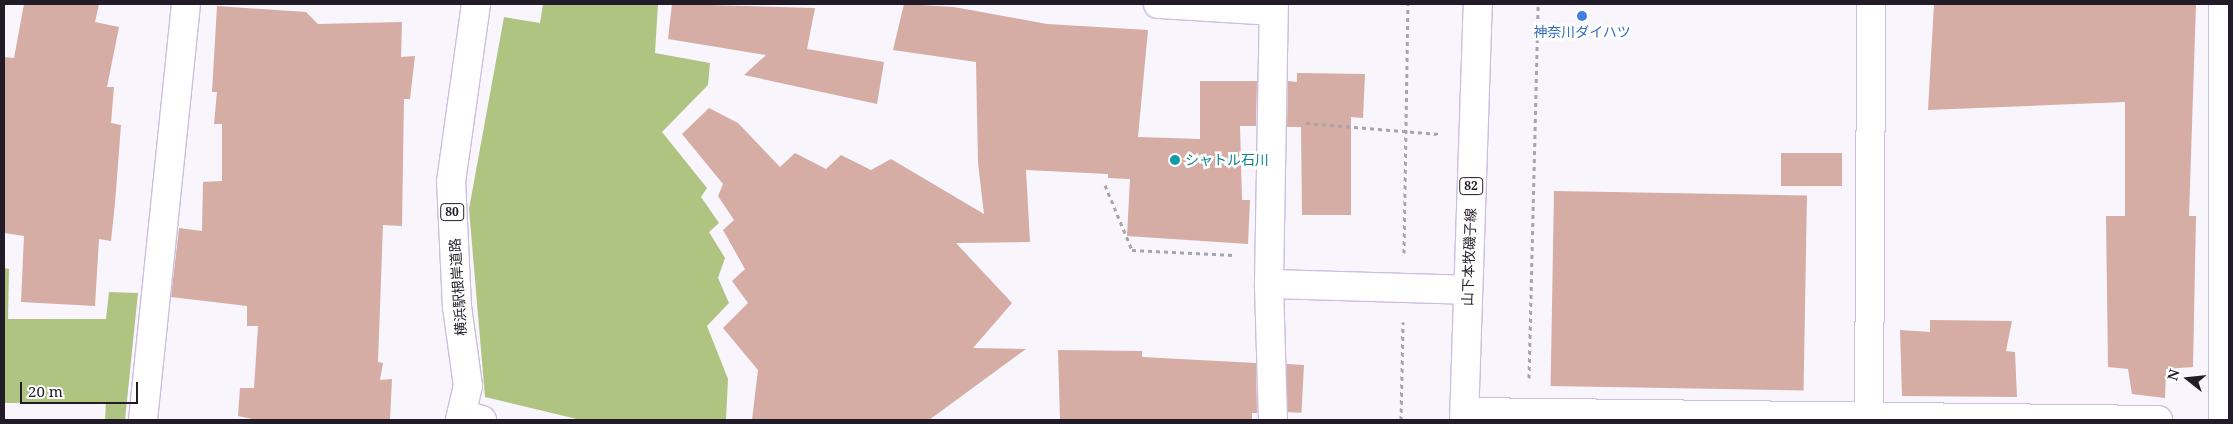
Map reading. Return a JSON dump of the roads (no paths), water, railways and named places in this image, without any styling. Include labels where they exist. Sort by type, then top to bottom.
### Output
[{"type":"street","points":[[143,420],[186,4]]},
{"type":"street","name":"横浜駅根岸道路","points":[[468,418],[468,386],[457,308],[451,182],[476,4]]},
{"type":"street","points":[[1158,4],[1274,7],[1269,284],[1273,420]]},
{"type":"street","name":"山下本牧磯子線","points":[[1464,416],[1478,4]]},
{"type":"street","points":[[1869,419],[1871,4]]},
{"type":"street","points":[[2223,4],[2223,420]]},
{"type":"street","points":[[1269,284],[1468,290]]},
{"type":"street","points":[[1464,416],[2158,420]]},
{"type":"place","name":"神奈川ダイハツ","points":[[1582,16]]},
{"type":"place","name":"シャトル石川","points":[[1175,160]]}]
